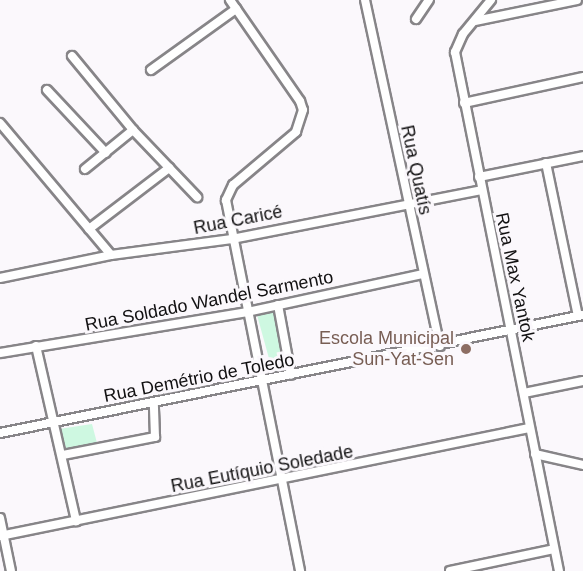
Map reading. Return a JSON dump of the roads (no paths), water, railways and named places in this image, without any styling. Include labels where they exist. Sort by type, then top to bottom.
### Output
[{"type":"street","points":[[230,0],[300,101],[303,110],[296,132],[233,185],[226,200],[300,571]]},
{"type":"street","name":"Rua Quatís","points":[[365,0],[440,346]]},
{"type":"street","points":[[416,19],[429,0]]},
{"type":"street","name":"Rua Max Yantok","points":[[491,0],[460,39],[455,52],[559,571]]},
{"type":"street","points":[[475,21],[556,2],[577,0]]},
{"type":"street","points":[[151,70],[236,9]]},
{"type":"street","points":[[72,56],[133,130],[198,197]]},
{"type":"street","points":[[464,103],[583,77]]},
{"type":"street","points":[[47,90],[106,153]]},
{"type":"street","points":[[0,123],[111,255]]},
{"type":"street","points":[[85,169],[133,130]]},
{"type":"street","points":[[479,177],[583,156]]},
{"type":"street","points":[[546,163],[580,315]]},
{"type":"street","points":[[89,229],[169,168]]},
{"type":"street","name":"Rua Caricé","points":[[0,278],[111,255],[232,238],[481,190]]},
{"type":"street","name":"Rua Soldado Wandel Sarmento","points":[[0,353],[247,312],[423,274]]},
{"type":"street","points":[[278,304],[291,375]]},
{"type":"street","name":"Rua Demétrio de Toledo","points":[[0,433],[440,346],[580,315]]},
{"type":"street","points":[[36,346],[56,421],[76,521]]},
{"type":"street","points":[[524,393],[583,381]]},
{"type":"street","points":[[63,456],[154,437],[154,404]]},
{"type":"street","name":"Rua Eutíquio Soledade","points":[[2,536],[281,482],[529,428]]},
{"type":"street","points":[[535,454],[583,465]]},
{"type":"street","points":[[0,518],[11,571]]},
{"type":"street","points":[[450,571],[554,549]]},
{"type":"place","name":"Escola Municipal Sun-Yat-Sen","points":[[466,349]]}]
